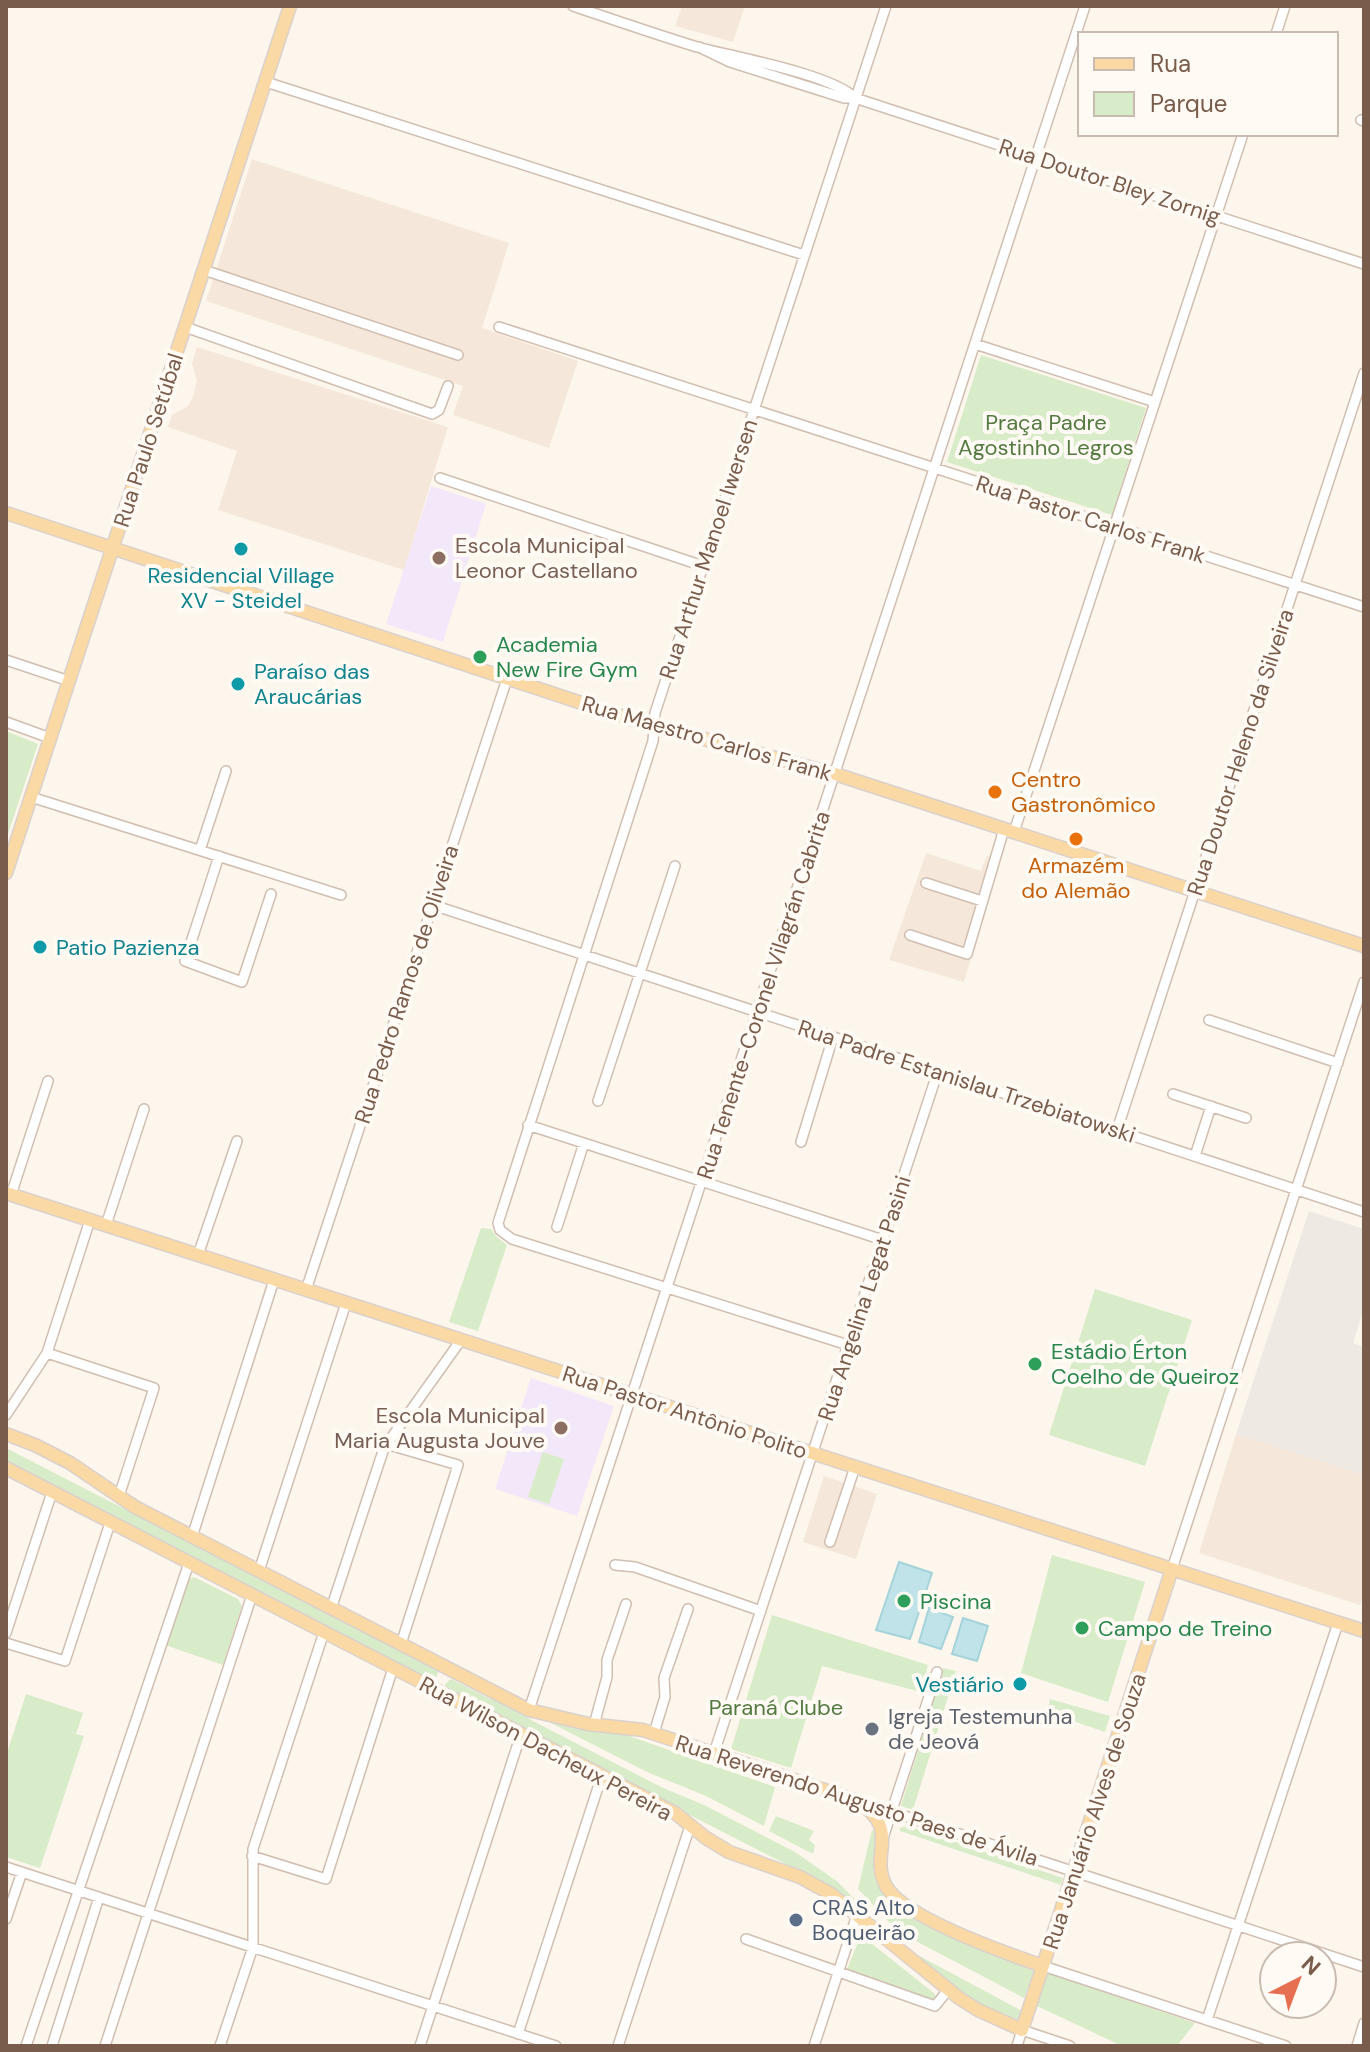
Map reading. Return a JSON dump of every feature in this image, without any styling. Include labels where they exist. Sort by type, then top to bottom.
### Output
[{"type":"main road","name":"Rua Paulo Setúbal","points":[[6,873],[290,6]]},
{"type":"main road","name":"Rua Maestro Carlos Frank","points":[[6,513],[654,726],[835,774],[1364,946]]},
{"type":"main road","name":"Rua Pastor Antônio Polito","points":[[8,1194],[1364,1631]]},
{"type":"main road","name":"Rua Wilson Dacheux Pereira","points":[[6,1434],[78,1467],[135,1507],[529,1710]]},
{"type":"main road","name":"Rua Wilson Dacheux Pereira","points":[[6,1468],[675,1813],[729,1852],[818,1886],[948,1990],[978,2010],[1022,2030]]},
{"type":"main road","name":"Rua Januário Alves de Souza","points":[[1022,2030],[1172,1569]]},
{"type":"main road","points":[[289,1614],[300,1614],[305,1608],[306,1600],[301,1593]]},
{"type":"main road","points":[[441,1692],[442,1678],[455,1672]]},
{"type":"main road","name":"Rua Reverendo Augusto Paes de Ávila","points":[[529,1710],[594,1725],[654,1733],[855,1800]]},
{"type":"main road","points":[[855,1800],[875,1816],[884,1835],[882,1868],[886,1885],[897,1897],[926,1916],[986,1946],[1043,1966]]},
{"type":"street","name":"Rua Doutor Bley Zornig","points":[[573,6],[699,47],[841,87],[855,98],[1364,264]]},
{"type":"street","name":"Rua Arthur Manoel Iwersen","points":[[667,1287],[512,1239],[500,1230],[498,1215],[653,741],[655,713],[886,6]]},
{"type":"street","name":"Rua Tenente-Coronel Vilagrán Cabrita","points":[[529,1710],[1085,6]]},
{"type":"street","points":[[1277,32],[1285,6]]},
{"type":"street","points":[[266,82],[804,255]]},
{"type":"street","points":[[910,935],[967,954],[982,901],[1114,526],[1242,136]]},
{"type":"street","points":[[204,270],[458,355]]},
{"type":"street","points":[[185,327],[432,414],[439,410],[448,386]]},
{"type":"street","name":"Rua Pastor Carlos Frank","points":[[499,327],[1364,607]]},
{"type":"street","points":[[975,344],[1155,402]]},
{"type":"street","name":"Rua Doutor Heleno da Silveira","points":[[1117,1130],[1364,373]]},
{"type":"street","points":[[440,478],[703,566]]},
{"type":"street","points":[[6,660],[69,681]]},
{"type":"street","name":"Rua Pedro Ramos de Oliveira","points":[[306,1290],[507,679]]},
{"type":"street","points":[[6,722],[50,738]]},
{"type":"street","points":[[200,850],[226,771]]},
{"type":"street","points":[[31,797],[341,895]]},
{"type":"street","points":[[219,856],[185,961],[242,982],[271,894]]},
{"type":"street","points":[[598,1101],[675,866]]},
{"type":"street","points":[[926,883],[982,901]]},
{"type":"street","name":"Rua Padre Estanislau Trzebiatowski","points":[[433,905],[1364,1212]]},
{"type":"street","name":"Rua Januário Alves de Souza","points":[[1172,1569],[1364,982]]},
{"type":"street","points":[[1209,1020],[1338,1063]]},
{"type":"street","points":[[801,1142],[833,1037]]},
{"type":"street","name":"Rua Angelina Legat Pasini","points":[[714,1753],[938,1071]]},
{"type":"street","points":[[8,1194],[48,1081]]},
{"type":"street","points":[[1173,1094],[1246,1118]]},
{"type":"street","points":[[1195,1156],[1211,1106]]},
{"type":"street","points":[[106,1225],[144,1109]]},
{"type":"street","points":[[528,1125],[883,1240]]},
{"type":"street","points":[[198,1255],[237,1141]]},
{"type":"street","points":[[557,1227],[584,1143]]},
{"type":"street","points":[[6,1415],[47,1353],[90,1220]]},
{"type":"street","points":[[192,1537],[274,1280]]},
{"type":"street","points":[[667,1287],[848,1345]]},
{"type":"street","points":[[259,1571],[346,1303]]},
{"type":"street","points":[[331,1609],[386,1444],[461,1340]]},
{"type":"street","points":[[47,1353],[154,1388],[119,1496]]},
{"type":"street","points":[[386,1444],[458,1465],[401,1644]]},
{"type":"street","points":[[830,1542],[855,1467]]},
{"type":"street","points":[[6,1633],[52,1492]]},
{"type":"street","points":[[6,1643],[65,1661],[110,1523]]},
{"type":"street","points":[[26,2046],[189,1563]]},
{"type":"street","points":[[615,1565],[635,1567],[761,1611]]},
{"type":"street","points":[[105,2046],[252,1595]]},
{"type":"street","points":[[594,1725],[607,1677],[607,1660],[626,1604]]},
{"type":"street","points":[[654,1733],[665,1697],[664,1678],[688,1609]]},
{"type":"street","points":[[1207,2020],[1338,1623]]},
{"type":"street","points":[[220,2046],[253,1947],[252,1856],[324,1632]]},
{"type":"street","points":[[252,1856],[326,1879],[393,1668]]},
{"type":"street","points":[[884,1835],[937,1672]]},
{"type":"street","points":[[420,2046],[521,1734]]},
{"type":"street","points":[[518,2034],[602,1775]]},
{"type":"street","name":"Rua Reverendo Augusto Paes de Ávila","points":[[855,1800],[1364,1967]]},
{"type":"street","points":[[618,2046],[690,1826]]},
{"type":"street","points":[[6,1867],[556,2046]]},
{"type":"street","points":[[6,1919],[22,1872]]},
{"type":"street","points":[[52,2046],[99,1897]]},
{"type":"street","points":[[814,2046],[857,1915]]},
{"type":"street","points":[[746,1939],[935,2006],[948,1990]]},
{"type":"street","points":[[1043,1966],[1281,2045]]},
{"type":"street","points":[[1357,2046],[1364,2023]]},
{"type":"street","name":"Rua Januário Alves de Souza","points":[[1017,2046],[1022,2030]]},
{"type":"street","name":"Rua Wilson Dacheux Pereira","points":[[1022,2030],[1070,2046]]},
{"type":"shaded area","points":[[682,6],[745,6],[733,42],[675,26]]},
{"type":"shaded area","points":[[252,159],[509,243],[482,328],[578,361],[549,448],[453,415],[463,386],[206,301]]},
{"type":"shaded area","points":[[197,347],[448,427],[404,570],[218,510],[237,451],[168,427],[172,415],[188,406],[193,397],[197,381],[192,363]]},
{"type":"shaded area","name":"Escola Municipal Leonor Castellano","points":[[431,486],[486,504],[443,642],[386,624]]},
{"type":"shaded area","points":[[926,853],[981,871],[987,855],[992,858],[991,865],[998,870],[964,982],[889,960]]},
{"type":"shaded area","points":[[1309,1211],[1364,1229],[1364,1309],[1353,1343],[1364,1347],[1364,1475],[1236,1434]]},
{"type":"shaded area","name":"Escola Municipal Maria Augusta Jouve","points":[[531,1378],[614,1406],[577,1516],[495,1489]]},
{"type":"shaded area","points":[[1236,1434],[1364,1475],[1364,1593],[1360,1605],[1199,1553]]},
{"type":"shaded area","points":[[824,1476],[877,1494],[856,1559],[803,1542]]},
{"type":"green space","name":"Praça Padre Agostinho Legros","points":[[981,355],[1146,408],[1112,515],[947,462]]},
{"type":"green space","points":[[6,731],[38,744],[6,840]]},
{"type":"green space","points":[[481,1228],[491,1229],[507,1245],[478,1331],[449,1322]]},
{"type":"green space","points":[[1095,1289],[1192,1320],[1145,1466],[1049,1435]]},
{"type":"green space","points":[[6,1448],[439,1671],[433,1684],[6,1463]]},
{"type":"green space","points":[[543,1452],[564,1459],[549,1504],[528,1497]]},
{"type":"green space","name":"Campo de Treino","points":[[1052,1555],[1145,1582],[1108,1702],[1021,1673]]},
{"type":"green space","points":[[194,1577],[238,1599],[242,1606],[223,1665],[165,1645],[186,1581]]},
{"type":"green space","name":"Paraná Clube","points":[[772,1615],[928,1665],[921,1692],[822,1666],[791,1768],[731,1749]]},
{"type":"green space","points":[[943,1668],[956,1671],[913,1810],[901,1806]]},
{"type":"green space","points":[[451,1679],[507,1704],[533,1721],[661,1787],[704,1805],[795,1852],[838,1882],[861,1906],[817,1880],[445,1690],[445,1684]]},
{"type":"green space","points":[[26,1694],[83,1713],[76,1734],[84,1736],[40,1868],[6,1857],[6,1756]]},
{"type":"green space","points":[[1050,1699],[1110,1716],[1105,1732],[1047,1712]]},
{"type":"green space","points":[[549,1722],[629,1736],[775,1787],[764,1826],[706,1796],[647,1772]]},
{"type":"green space","points":[[776,1816],[814,1831],[809,1840],[815,1845],[813,1854],[769,1831]]},
{"type":"green space","points":[[908,1826],[1063,1878],[1061,1885],[900,1831],[900,1828]]},
{"type":"green space","points":[[872,1830],[877,1833],[874,1876],[885,1895],[923,1922],[1034,1971],[1024,1998],[912,1939],[890,1923],[858,1889]]},
{"type":"green space","points":[[861,1935],[935,1994],[935,1998],[847,1969]]},
{"type":"green space","points":[[897,1944],[1024,2012],[1021,2020],[990,2011],[973,2002]]},
{"type":"green space","points":[[1046,1972],[1195,2023],[1177,2046],[1122,2046],[1035,2005]]},
{"type":"water","name":"Piscina","points":[[899,1562],[932,1573],[910,1639],[876,1630]]},
{"type":"water","name":"Piscina","points":[[929,1608],[953,1617],[941,1649],[919,1642]]},
{"type":"water","name":"Piscina","points":[[963,1618],[988,1626],[977,1661],[952,1654]]},
{"type":"place","name":"Residencial Village XV - Steidel","points":[[241,549]]},
{"type":"place","name":"Escola Municipal Leonor Castellano","points":[[439,558]]},
{"type":"place","name":"Academia New Fire Gym","points":[[480,657]]},
{"type":"place","name":"Paraíso das Araucárias","points":[[238,684]]},
{"type":"place","name":"Centro Gastronômico","points":[[995,792]]},
{"type":"place","name":"Armazém do Alemão","points":[[1076,839]]},
{"type":"place","name":"Patio Pazienza","points":[[40,947]]},
{"type":"place","name":"Estádio Érton Coelho de Queiroz","points":[[1035,1364]]},
{"type":"place","name":"Escola Municipal Maria Augusta Jouve","points":[[561,1428]]},
{"type":"place","name":"Piscina","points":[[904,1601]]},
{"type":"place","name":"Campo de Treino","points":[[1082,1628]]},
{"type":"place","name":"Vestiário","points":[[1020,1684]]},
{"type":"place","name":"Igreja Testemunha de Jeová","points":[[872,1729]]},
{"type":"place","name":"CRAS Alto Boqueirão","points":[[796,1920]]}]
